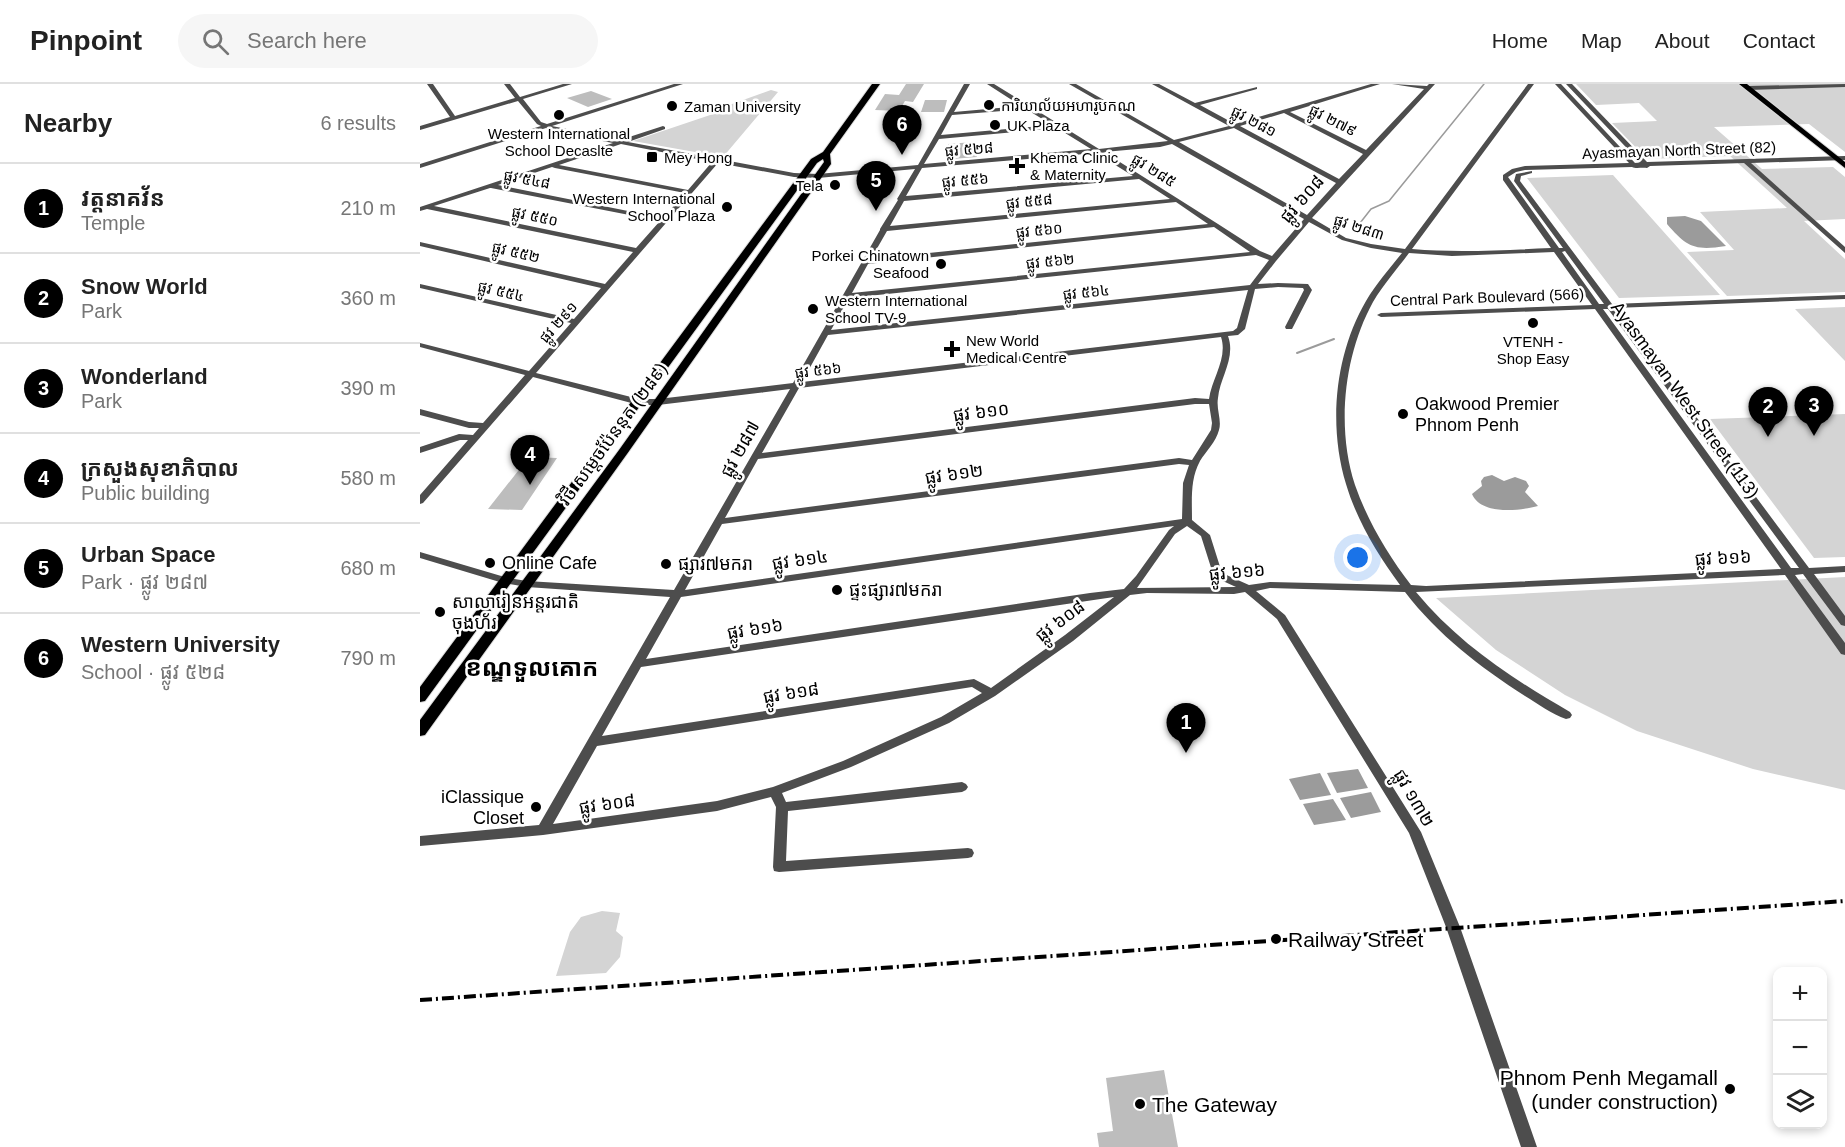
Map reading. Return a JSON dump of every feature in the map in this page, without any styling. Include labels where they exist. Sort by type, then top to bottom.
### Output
[{"type":"main road","name":"វិថី សម្តេចប៉ែននុត (២៨៩)","points":[[420,698],[814,162],[826,154],[876,84]]},
{"type":"main road","points":[[1750,86],[1842,161]]},
{"type":"main road","name":"វិថី សម្តេចប៉ែននុត (២៨៩)","points":[[420,731],[828,162],[826,154]]},
{"type":"main road","points":[[686,338],[703,339]]},
{"type":"main road","points":[[572,492],[592,493]]},
{"type":"street","points":[[430,84],[453,118]]},
{"type":"street","points":[[507,84],[539,123],[545,126]]},
{"type":"street","points":[[420,128],[569,84]]},
{"type":"street","points":[[420,166],[680,84]]},
{"type":"street","name":"ផ្លូវ ២៨៧","points":[[543,830],[936,136],[968,84]]},
{"type":"street","name":"ផ្លូវ ២៨៥","points":[[990,84],[1177,200],[1257,253],[1273,259]]},
{"type":"street","name":"ផ្លូវ ២៨៣","points":[[1072,84],[1344,239],[1405,253],[1568,249]]},
{"type":"street","name":"ផ្លូវ ២៨១","points":[[1155,84],[1340,182]]},
{"type":"street","name":"ផ្លូវ ៥២៨","points":[[545,126],[804,176],[818,176],[1099,151],[1174,142],[1286,112],[1377,84]]},
{"type":"street","points":[[1395,84],[1431,86]]},
{"type":"street","points":[[1531,84],[1370,301],[1354,337],[1346,365],[1341,412],[1344,457],[1354,493],[1376,541],[1408,589],[1434,618],[1479,660],[1566,715]]},
{"type":"street","points":[[1558,84],[1635,167]]},
{"type":"street","points":[[1569,84],[1647,166]]},
{"type":"street","points":[[1750,86],[1845,85]]},
{"type":"street","name":"ផ្លូវ ៦០៨","points":[[1224,335],[1241,329],[1252,287],[1273,259],[1340,182],[1431,86]]},
{"type":"street","points":[[1195,105],[1255,88]]},
{"type":"street","points":[[949,114],[1027,107]]},
{"type":"street","name":"ផ្លូវ ២៧៩","points":[[1286,112],[1367,153]]},
{"type":"street","points":[[936,136],[1058,126]]},
{"type":"street","points":[[423,208],[663,128]]},
{"type":"street","name":"ផ្លូវ ២៩១","points":[[420,501],[717,160]]},
{"type":"street","name":"Ayasmayan North Street (82)","points":[[1523,173],[1647,166],[1842,161]]},
{"type":"street","points":[[1748,163],[1845,251]]},
{"type":"street","points":[[551,165],[689,192]]},
{"type":"street","name":"Ayasmayan North Street (82)","points":[[1514,170],[1635,167]]},
{"type":"street","name":"Ayasmayan West Street (113)","points":[[1514,170],[1505,176],[1506,180],[1845,651]]},
{"type":"street","name":"Ayasmayan West Street (113)","points":[[1523,173],[1518,175],[1517,181],[1845,623]]},
{"type":"street","name":"ផ្លូវ ៥៥៦","points":[[900,200],[1140,177]]},
{"type":"street","name":"ផ្លូវ ៥៤៨","points":[[490,186],[664,220]]},
{"type":"street","name":"ផ្លូវ ៥៥៨","points":[[884,229],[1177,200]]},
{"type":"street","name":"ផ្លូវ ៥៥០","points":[[423,208],[638,251]]},
{"type":"street","points":[[1529,212],[1540,212]]},
{"type":"street","name":"ផ្លូវ ៥៦០","points":[[865,261],[1216,225]]},
{"type":"street","name":"ផ្លូវ ៥៥២","points":[[420,244],[606,287]]},
{"type":"street","name":"ផ្លូវ ៥៦២","points":[[846,296],[1257,253]]},
{"type":"street","name":"ផ្លូវ ៥៥៤","points":[[420,286],[575,322]]},
{"type":"street","name":"ផ្លូវ ៥៦៤","points":[[824,333],[1252,287],[1305,286],[1308,290],[1289,327]]},
{"type":"street","name":"Central Park Boulevard (566)","points":[[1381,315],[1845,297]]},
{"type":"street","points":[[1187,521],[1186,489],[1194,463],[1215,430],[1217,422],[1213,402],[1223,369],[1227,341],[1224,335]]},
{"type":"street","name":"ផ្លូវ ៥៦៦","points":[[420,345],[639,402],[658,402],[1224,335]]},
{"type":"street","points":[[1628,349],[1642,348]]},
{"type":"street","name":"ផ្លូវ ៦១០","points":[[754,458],[1195,401],[1213,402]]},
{"type":"street","points":[[420,412],[469,425],[485,426]]},
{"type":"street","points":[[459,437],[469,425]]},
{"type":"street","points":[[420,450],[459,437],[475,438]]},
{"type":"street","points":[[1708,460],[1724,459]]},
{"type":"street","name":"ផ្លូវ ៦១២","points":[[718,522],[1179,461],[1194,463]]},
{"type":"street","name":"ផ្លូវ ៦០៨","points":[[420,842],[543,830],[717,806],[775,791],[902,741],[991,693],[1069,638],[1127,592],[1140,578],[1172,532],[1187,521]]},
{"type":"street","name":"ផ្លូវ ១៣២","points":[[1187,521],[1205,536],[1218,575],[1246,588],[1281,617],[1415,832],[1453,927],[1529,1147]]},
{"type":"street","name":"ផ្លូវ ៦១៤","points":[[420,555],[527,584],[677,594],[1187,521]]},
{"type":"street","name":"ផ្លូវ ៦១៦","points":[[637,664],[1147,590],[1233,591],[1270,585],[1408,589],[1845,569]]},
{"type":"street","name":"ផ្លូវ ៦១៨","points":[[593,742],[974,683],[991,693]]},
{"type":"street","points":[[782,807],[962,787]]},
{"type":"street","points":[[775,791],[782,807],[779,867],[968,853]]},
{"type":"shaded area","points":[[1576,84],[1845,84],[1845,152],[1809,124],[1714,127],[1762,169],[1833,167],[1845,177],[1845,219],[1804,221],[1845,259],[1845,292],[1727,296],[1687,252],[1734,250],[1700,212],[1787,208],[1730,156],[1647,159],[1612,123],[1657,121],[1639,103],[1596,105]]},
{"type":"shaded area","points":[[771,90],[778,92],[723,157],[633,141],[722,111],[718,109]]},
{"type":"shaded area","points":[[1613,175],[1720,295],[1619,298],[1527,178]]},
{"type":"shaded area","points":[[1685,216],[1701,221],[1726,246],[1706,248],[1692,246],[1680,238],[1667,224],[1667,217]]},
{"type":"shaded area","points":[[1845,307],[1845,361],[1795,309]]},
{"type":"shaded area","points":[[1845,414],[1845,557],[1814,558],[1710,419]]},
{"type":"shaded area","points":[[1492,475],[1504,481],[1515,477],[1526,481],[1529,486],[1525,492],[1538,506],[1501,510],[1477,501],[1472,494],[1482,486],[1481,481],[1484,477]]},
{"type":"shaded area","points":[[1845,577],[1845,790],[1753,769],[1637,731],[1565,695],[1496,650],[1436,598]]},
{"type":"shaded area","points":[[1358,769],[1368,788],[1337,793],[1327,773]]},
{"type":"shaded area","points":[[1320,773],[1331,795],[1300,800],[1289,779]]},
{"type":"shaded area","points":[[1371,792],[1381,812],[1351,818],[1340,798]]},
{"type":"shaded area","points":[[1333,799],[1346,820],[1314,825],[1303,804]]},
{"type":"shaded area","points":[[602,911],[620,913],[616,931],[623,937],[620,957],[606,973],[556,976],[570,932],[581,917]]},
{"type":"building","points":[[906,84],[924,84],[913,102],[905,101],[899,111],[875,110],[885,94],[899,95]]},
{"type":"building","points":[[591,91],[612,99],[588,107],[567,98]]},
{"type":"building","points":[[925,100],[947,100],[944,112],[921,112]]},
{"type":"building","points":[[973,142],[977,157],[952,159],[948,144]]},
{"type":"building","points":[[529,457],[557,458],[522,510],[488,509]]},
{"type":"building","name":"The Gateway","points":[[1164,1070],[1178,1147],[1099,1147],[1097,1133],[1113,1131],[1106,1078]]},
{"type":"waterway","points":[[1353,232],[1371,209],[1389,201],[1484,84]]},
{"type":"waterway","points":[[1297,353],[1334,339]]},
{"type":"railway","points":[[420,1000],[1845,901]]},
{"type":"place","name":"ការិយាល័យអហារូបកណ","points":[[989,105]]},
{"type":"place","name":"Zaman University","points":[[672,106]]},
{"type":"place","name":"Western International School Decaslte","points":[[559,115]]},
{"type":"place","name":"UK Plaza","points":[[995,125]]},
{"type":"place","name":"Western University","points":[[902,155]]},
{"type":"place","name":"Mey Hong","points":[[652,157]]},
{"type":"place","name":"Khema Clinic & Maternity","points":[[1017,166]]},
{"type":"place","name":"Tela","points":[[835,185]]},
{"type":"place","name":"Western International School Plaza","points":[[727,207]]},
{"type":"place","name":"Urban Space","points":[[876,211]]},
{"type":"place","name":"Porkei Chinatown Seafood","points":[[941,264]]},
{"type":"place","name":"Western International School TV-9","points":[[813,309]]},
{"type":"place","name":"VTENH - Shop Easy","points":[[1533,323]]},
{"type":"place","name":"New World Medical Centre","points":[[952,349]]},
{"type":"place","name":"Oakwood Premier Phnom Penh","points":[[1403,414]]},
{"type":"place","name":"Wonderland","points":[[1814,436]]},
{"type":"place","name":"Snow World","points":[[1768,437]]},
{"type":"place","name":"ក្រសួងសុខាភិបាល","points":[[530,485]]},
{"type":"place","name":"Online Cafe","points":[[490,563]]},
{"type":"place","name":"ផ្សារ៧មករា","points":[[666,564]]},
{"type":"place","name":"ផ្ទះផ្សារ៧មករា","points":[[837,590]]},
{"type":"place","name":"សាលារៀនអន្តរជាតិ ចុងហ័រ","points":[[440,612]]},
{"type":"place","name":"វត្តនាគវ័ន","points":[[1186,753]]},
{"type":"place","name":"iClassique Closet","points":[[536,807]]},
{"type":"place","name":"Railway Street","points":[[1276,939]]},
{"type":"place","name":"Phnom Penh Megamall (under construction)","points":[[1730,1089]]},
{"type":"place","name":"The Gateway","points":[[1140,1104]]},
{"type":"district","name":"ខណ្ឌទួលគោក","points":[[532,667]]}]
